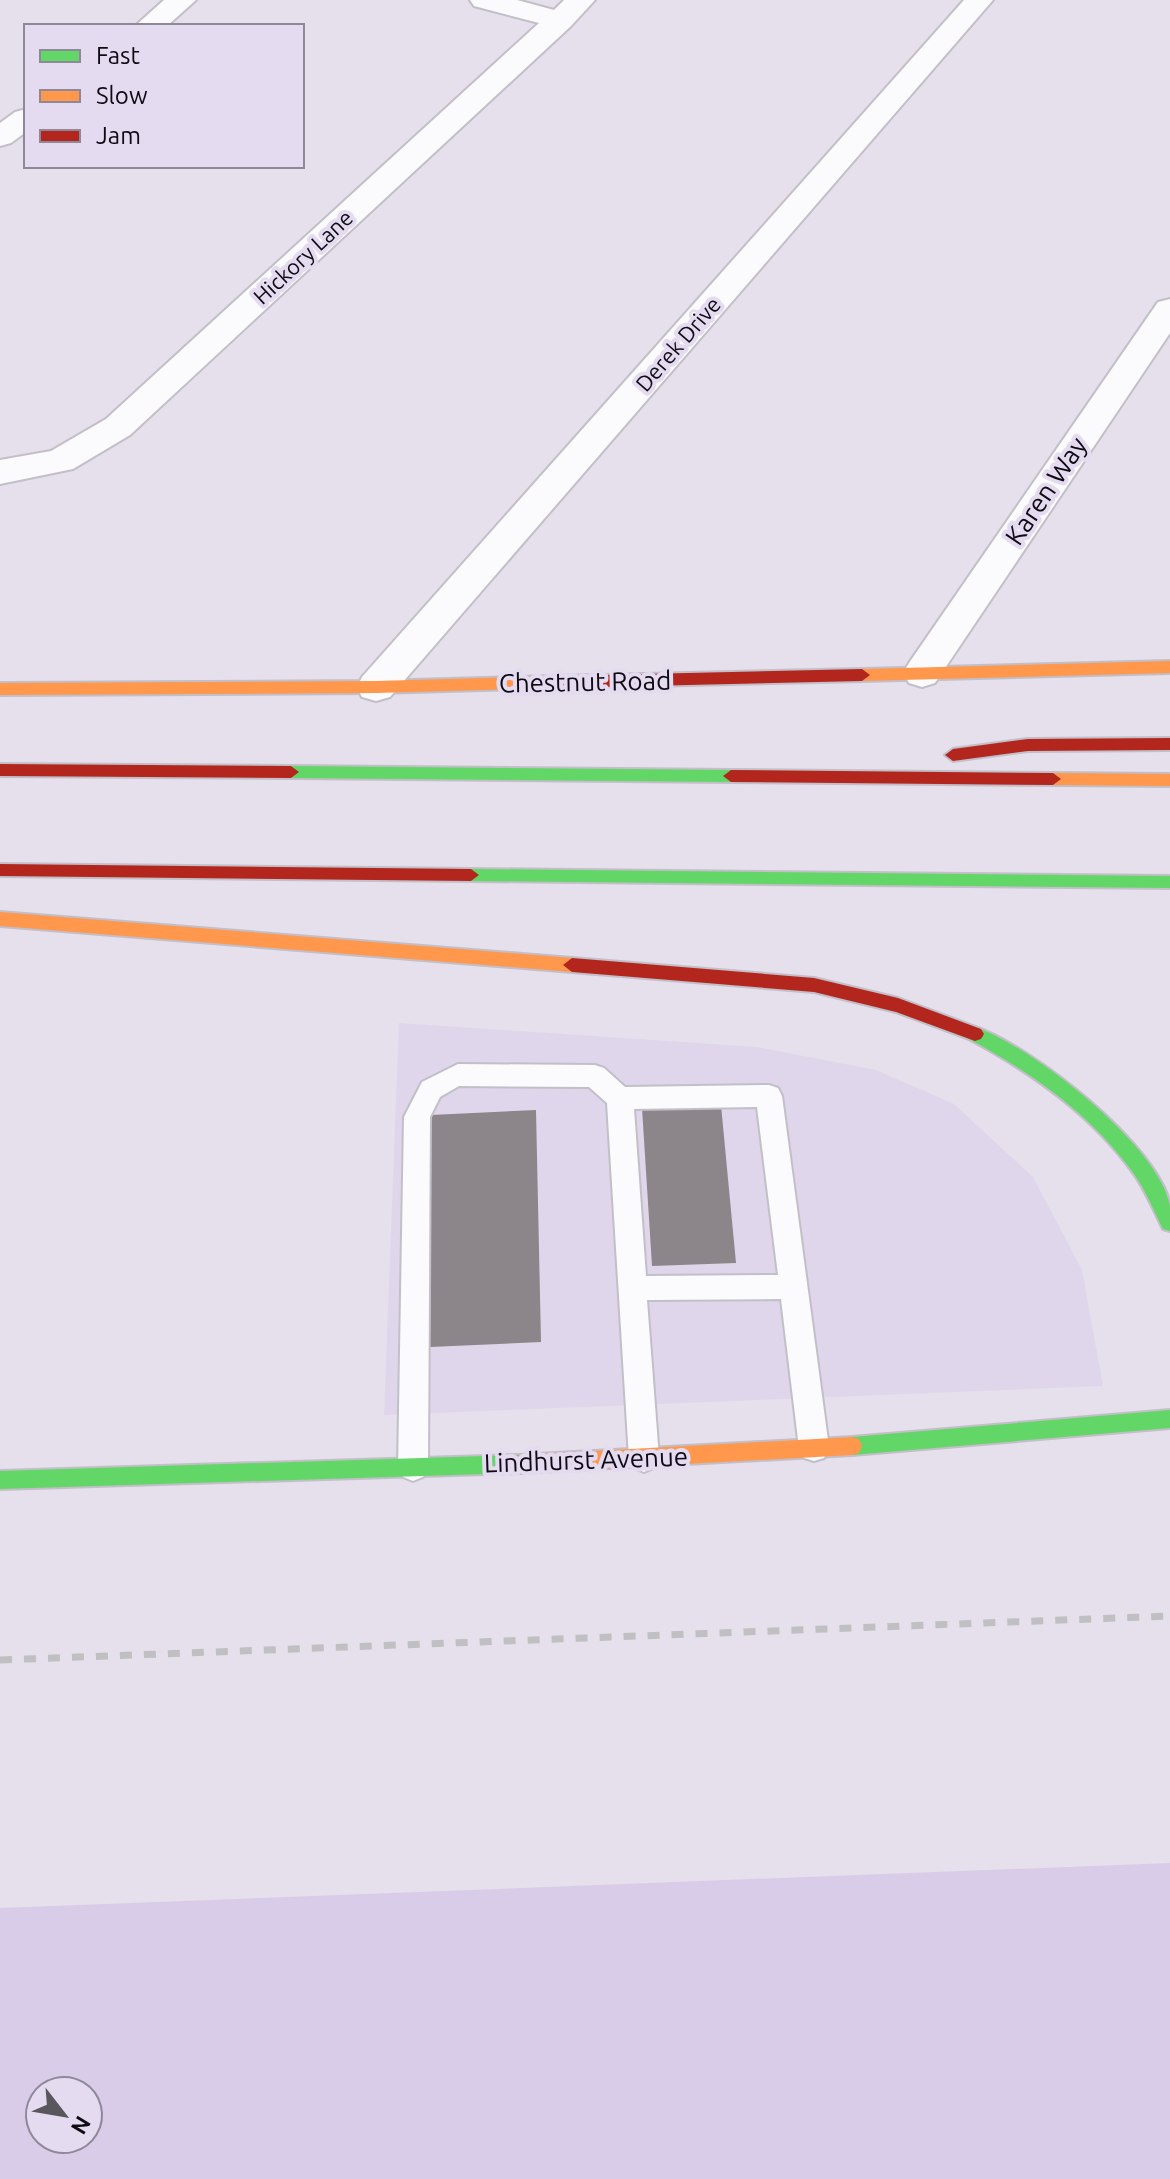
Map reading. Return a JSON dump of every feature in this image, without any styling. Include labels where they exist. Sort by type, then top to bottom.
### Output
[{"type":"main road","name":"Chestnut Road","points":[[0,689],[376,687],[1170,667]]},
{"type":"main road","points":[[782,778],[1028,745],[1170,744]]},
{"type":"main road","points":[[0,770],[1170,780]]},
{"type":"main road","points":[[0,870],[1170,882]]},
{"type":"main road","points":[[0,919],[814,985],[871,995],[927,1012],[995,1043],[1042,1073],[1093,1115],[1143,1172],[1170,1223]]},
{"type":"main road","name":"Lindhurst Avenue","points":[[0,1480],[644,1458],[993,1438],[1170,1419]]},
{"type":"street","points":[[152,24],[182,0]]},
{"type":"street","points":[[484,0],[571,10]]},
{"type":"street","name":"Derek Drive","points":[[376,687],[979,0]]},
{"type":"street","name":"Hickory Lane","points":[[0,472],[61,461],[118,427],[571,10]]},
{"type":"street","points":[[0,137],[24,119]]},
{"type":"street","name":"Karen Way","points":[[922,673],[1170,309]]},
{"type":"lane","points":[[413,1467],[417,1117],[421,1099],[437,1082],[458,1075],[595,1076],[620,1098],[769,1096],[814,1448]]},
{"type":"lane","points":[[620,1098],[644,1458]]},
{"type":"lane","points":[[633,1288],[794,1287]]},
{"type":"shaded area","points":[[399,1023],[757,1047],[876,1070],[954,1104],[1033,1177],[1082,1270],[1103,1386],[384,1415]]},
{"type":"shaded area","points":[[1170,1863],[1170,2179],[0,2179],[0,1908]]},
{"type":"building","points":[[721,1105],[736,1263],[652,1266],[642,1108]]},
{"type":"building","points":[[536,1110],[541,1342],[430,1347],[431,1115]]},
{"type":"railway","points":[[0,1660],[1170,1616]]},
{"type":"traffic: fast","points":[[291,772],[731,776]]},
{"type":"traffic: fast","points":[[471,875],[1170,882]]},
{"type":"traffic: fast","points":[[975,1034],[1044,1075],[1106,1128],[1141,1169],[1170,1223]]},
{"type":"traffic: fast","points":[[852,1446],[1170,1419]]},
{"type":"traffic: fast","points":[[0,1480],[520,1464]]},
{"type":"traffic: slow","points":[[862,675],[1170,667]]},
{"type":"traffic: slow","points":[[0,689],[376,687],[558,682]]},
{"type":"traffic: slow","points":[[1053,779],[1170,780]]},
{"type":"traffic: slow","points":[[0,919],[572,965]]},
{"type":"traffic: slow","points":[[520,1464],[852,1446]]},
{"type":"traffic: jam","points":[[558,682],[862,675]]},
{"type":"traffic: jam","points":[[953,755],[1028,745],[1170,744]]},
{"type":"traffic: jam","points":[[0,770],[291,772]]},
{"type":"traffic: jam","points":[[731,776],[1053,779]]},
{"type":"traffic: jam","points":[[0,870],[471,875]]},
{"type":"traffic: jam","points":[[572,965],[814,985],[898,1005],[975,1034]]}]
